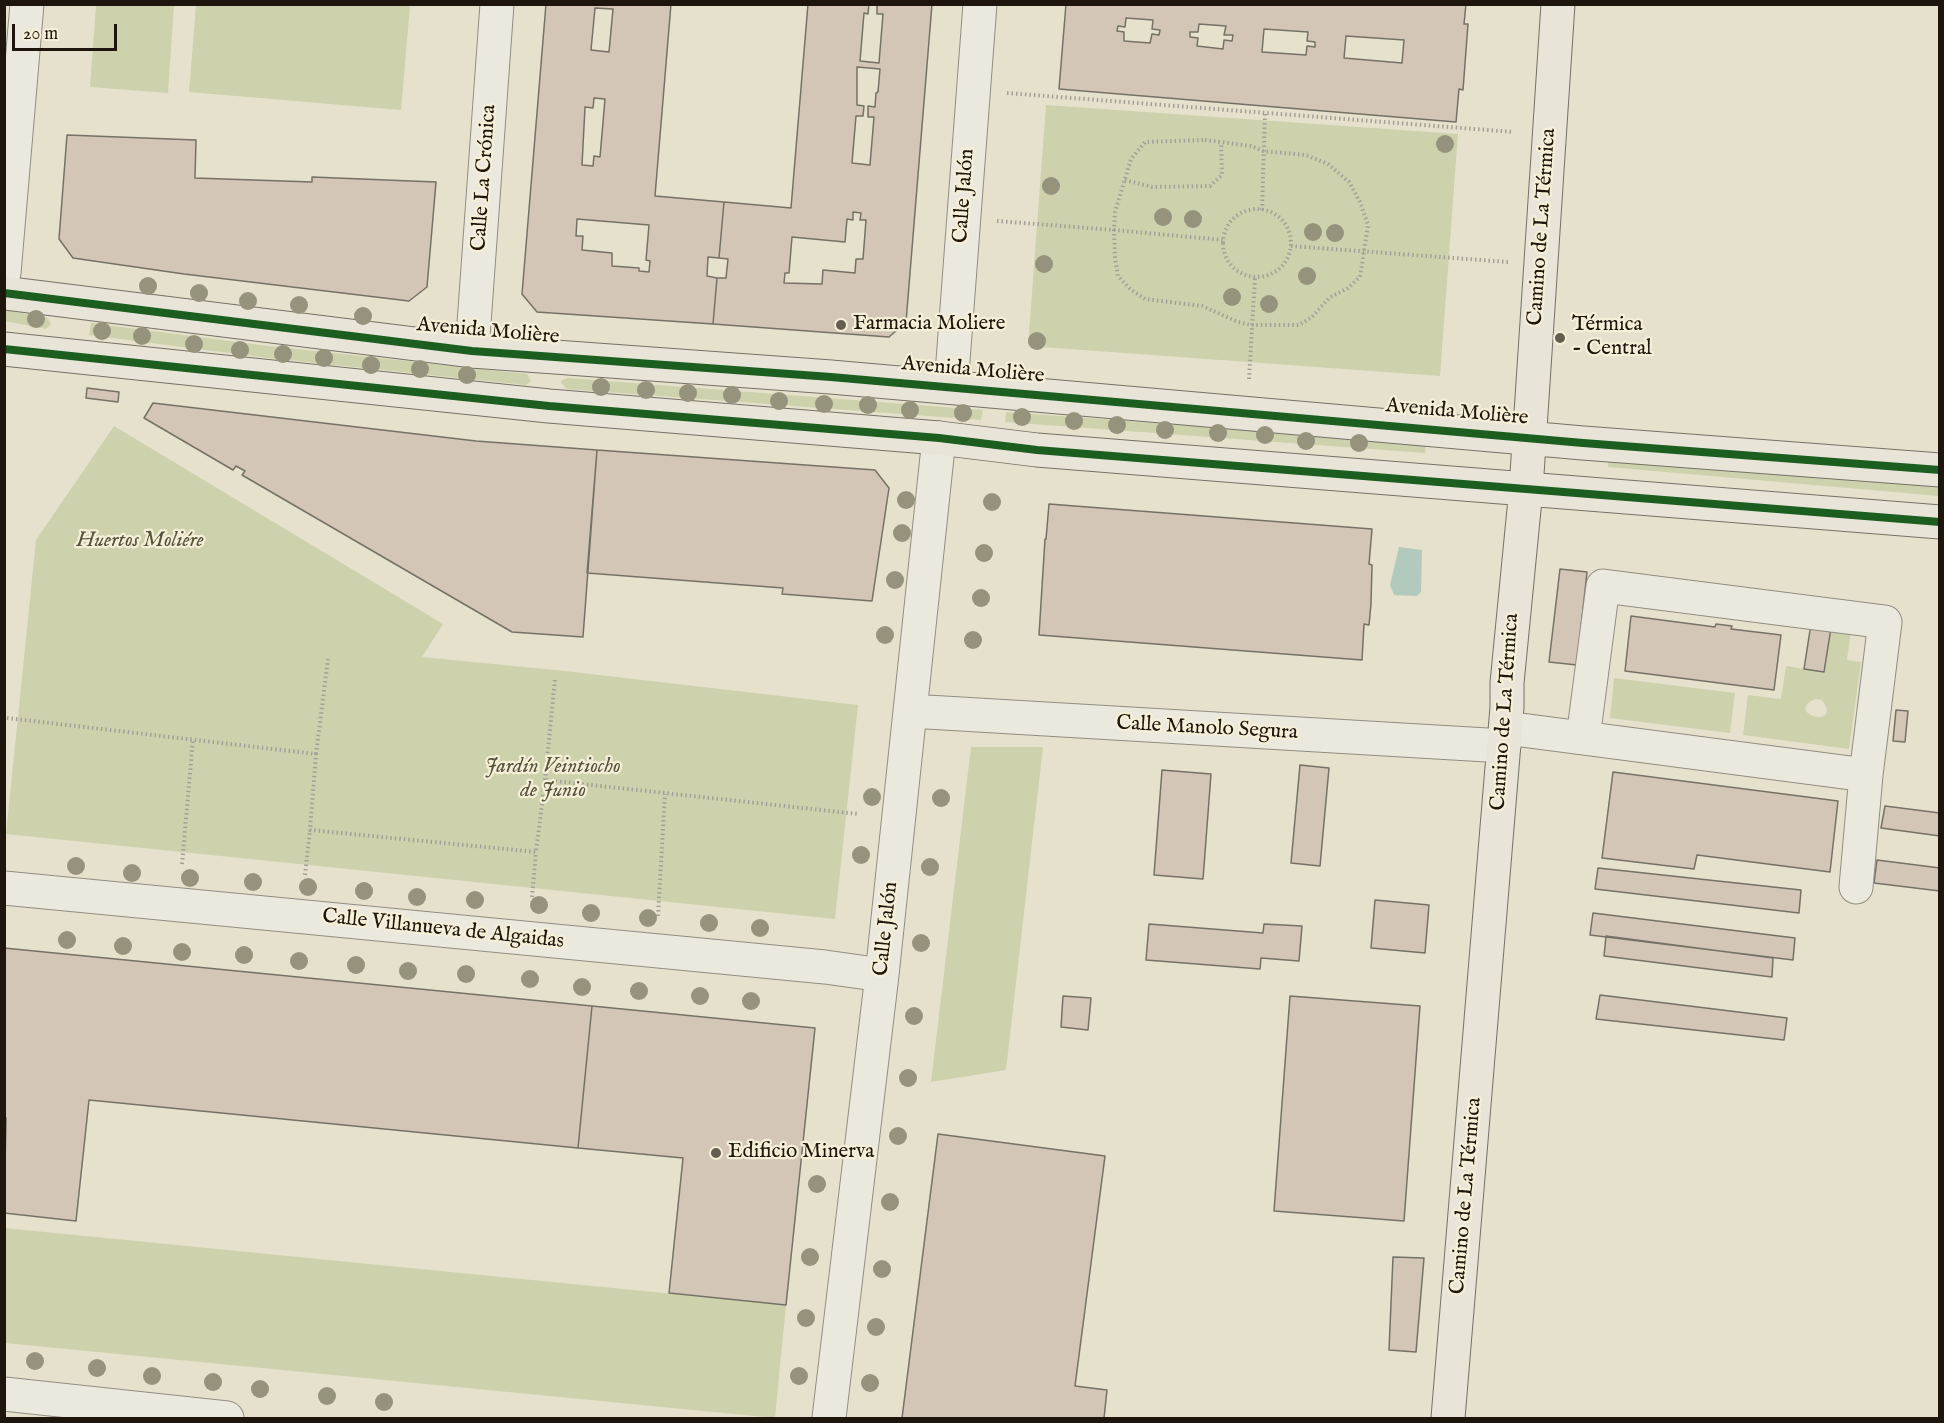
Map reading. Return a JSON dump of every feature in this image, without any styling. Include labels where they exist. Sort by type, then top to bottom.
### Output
[{"type":"main road","name":"Camino de La Térmica","points":[[1448,1419],[1505,737],[1508,671],[1526,489],[1558,4]]},
{"type":"main road","name":"Avenida Molière","points":[[4,293],[472,351],[951,387],[1583,443],[1940,470]]},
{"type":"main road","points":[[4,349],[549,406],[939,438],[1048,451],[1940,522]]},
{"type":"street","points":[[4,273],[27,4]]},
{"type":"street","name":"Calle La Crónica","points":[[472,351],[497,4]]},
{"type":"street","name":"Calle Jalón","points":[[951,387],[980,4]]},
{"type":"street","name":"Calle Jalón","points":[[830,1419],[882,975],[939,438]]},
{"type":"street","points":[[1583,738],[1603,586],[1885,622],[1866,775],[1856,887]]},
{"type":"street","name":"Calle Manolo Segura","points":[[910,711],[1505,737],[1583,738],[1866,775]]},
{"type":"street","name":"Calle Villanueva de Algaidas","points":[[4,888],[825,967],[882,975]]},
{"type":"street","points":[[4,1394],[227,1419]]},
{"type":"path","points":[[974,91],[1549,134]]},
{"type":"path","points":[[1262,210],[1264,114]]},
{"type":"path","points":[[1204,140],[1251,146],[1263,151],[1306,155],[1328,164],[1349,182],[1360,202],[1368,225],[1360,277],[1347,288],[1329,298],[1312,317],[1299,325],[1251,325],[1238,322],[1202,306],[1145,299],[1130,289],[1118,276],[1115,258],[1115,212],[1131,159],[1145,142],[1204,140]]},
{"type":"path","points":[[1125,180],[1152,187],[1210,186],[1222,175],[1221,143]]},
{"type":"path","points":[[1251,210],[1262,210],[1274,214],[1284,223],[1291,246],[1288,258],[1280,268],[1268,276],[1255,278],[1242,274],[1231,265],[1225,254],[1223,240],[1232,220],[1251,210]]},
{"type":"path","points":[[964,219],[1223,240]]},
{"type":"path","points":[[1291,246],[1540,264]]},
{"type":"path","points":[[1248,414],[1255,278]]},
{"type":"path","points":[[305,875],[316,754],[328,659]]},
{"type":"path","points":[[531,897],[555,679]]},
{"type":"path","points":[[7,718],[316,754]]},
{"type":"path","points":[[182,864],[193,739]]},
{"type":"path","points":[[545,780],[858,814]]},
{"type":"path","points":[[655,951],[665,794]]},
{"type":"path","points":[[310,830],[536,852]]},
{"type":"green space","points":[[395,4],[410,6],[401,110],[189,92],[196,5]]},
{"type":"green space","points":[[96,5],[174,5],[168,93],[90,87]]},
{"type":"green space","points":[[1046,105],[1458,134],[1440,376],[1028,346]]},
{"type":"green space","points":[[5,310],[48,318],[51,324],[46,329],[5,321]]},
{"type":"green space","points":[[91,323],[268,346],[527,374],[531,381],[526,385],[268,358],[89,335]]},
{"type":"green space","points":[[568,378],[983,410],[981,420],[567,389],[561,383],[562,380]]},
{"type":"green space","points":[[1006,412],[1426,443],[1425,453],[1005,422]]},
{"type":"green space","name":"Jardín Veintiocho de Junio","points":[[114,426],[443,624],[422,657],[858,705],[835,919],[6,834],[36,540]]},
{"type":"green space","points":[[1609,457],[1939,485],[1939,496],[1608,467]]},
{"type":"green space","points":[[1831,628],[1851,630],[1847,660],[1861,662],[1849,749],[1743,735],[1748,695],[1781,699],[1786,666],[1824,672]],"holes":[[[1815,699],[1822,700],[1827,709],[1826,715],[1821,717],[1809,714],[1806,710],[1807,705]]]},
{"type":"green space","points":[[1614,678],[1735,693],[1730,733],[1610,718]]},
{"type":"green space","points":[[971,747],[1043,747],[1006,1070],[931,1082]]},
{"type":"green space","points":[[4,1228],[786,1305],[775,1418],[5,1343]]},
{"type":"shaded area","points":[[1399,547],[1422,550],[1421,592],[1417,596],[1394,595],[1390,585]]},
{"type":"building","points":[[546,4],[671,4],[655,196],[724,202],[719,258],[708,257],[707,276],[717,278],[713,324],[537,312],[522,294]],"holes":[[[595,8],[613,9],[609,52],[591,50]],[[594,98],[605,99],[600,157],[594,156],[593,166],[582,165],[585,107],[593,108]],[[577,219],[649,225],[646,260],[650,261],[649,272],[639,271],[639,268],[612,266],[612,253],[582,250],[583,236],[576,236]]]},
{"type":"building","points":[[808,4],[869,4],[868,14],[864,13],[860,61],[879,63],[883,14],[877,14],[877,4],[932,4],[906,322],[889,337],[713,324],[717,278],[726,278],[728,259],[719,258],[724,202],[791,208]],"holes":[[[857,67],[880,69],[875,107],[868,106],[868,117],[874,117],[870,165],[852,163],[856,116],[863,116],[864,106],[857,105]],[[853,212],[861,213],[860,220],[866,220],[863,259],[856,259],[855,273],[823,270],[822,284],[784,283],[785,273],[789,273],[792,237],[845,242],[847,219],[853,220]]]},
{"type":"building","points":[[1066,4],[1466,4],[1464,24],[1468,24],[1463,90],[1459,89],[1456,122],[1059,89]],"holes":[[[1126,18],[1153,20],[1152,29],[1160,30],[1159,35],[1152,34],[1150,43],[1124,41],[1124,32],[1117,31],[1118,26],[1125,27]],[[1199,24],[1226,26],[1224,35],[1233,35],[1232,41],[1224,40],[1223,49],[1197,46],[1198,38],[1190,37],[1190,32],[1198,32]],[[1264,29],[1308,32],[1307,41],[1315,42],[1315,47],[1307,46],[1306,55],[1262,52]],[[1346,36],[1404,40],[1402,63],[1344,58]]]},
{"type":"building","points":[[67,135],[196,140],[195,178],[312,182],[312,177],[436,182],[427,287],[409,301],[73,258],[59,239]]},
{"type":"building","points":[[87,388],[119,392],[118,402],[86,398]]},
{"type":"building","points":[[153,403],[476,441],[597,450],[583,637],[512,632],[242,475],[245,471],[236,466],[233,470],[144,418]]},
{"type":"building","points":[[597,450],[875,470],[889,488],[872,601],[782,594],[783,588],[587,573]]},
{"type":"building","points":[[1049,504],[1372,529],[1369,564],[1372,565],[1371,604],[1369,625],[1364,624],[1362,660],[1039,635]]},
{"type":"building","points":[[1560,569],[1587,572],[1577,665],[1549,662]]},
{"type":"building","points":[[1631,616],[1715,627],[1716,624],[1732,626],[1731,629],[1781,635],[1774,690],[1625,671]]},
{"type":"building","points":[[1811,624],[1831,628],[1824,672],[1804,669]]},
{"type":"building","points":[[1896,710],[1908,711],[1905,742],[1893,741]]},
{"type":"building","points":[[1300,765],[1329,768],[1320,866],[1291,863]]},
{"type":"building","points":[[1162,770],[1211,774],[1203,879],[1154,875]]},
{"type":"building","points":[[1613,772],[1838,801],[1830,872],[1697,855],[1694,869],[1602,858]]},
{"type":"building","points":[[1885,806],[1940,813],[1940,836],[1881,828]]},
{"type":"building","points":[[1877,860],[1940,868],[1940,891],[1874,883]]},
{"type":"building","points":[[1598,868],[1801,890],[1799,913],[1595,889]]},
{"type":"building","points":[[1375,900],[1429,905],[1425,953],[1371,948]]},
{"type":"building","points":[[1593,913],[1795,938],[1793,960],[1590,935]]},
{"type":"building","points":[[1149,924],[1263,933],[1264,924],[1302,926],[1299,961],[1261,958],[1260,969],[1146,960]]},
{"type":"building","points":[[1606,936],[1773,958],[1772,977],[1604,956]]},
{"type":"building","points":[[4,948],[592,1006],[578,1148],[89,1100],[76,1221],[4,1213],[6,1118],[4,1118]]},
{"type":"building","points":[[1600,995],[1787,1018],[1784,1040],[1596,1019]]},
{"type":"building","points":[[1063,996],[1091,998],[1088,1030],[1061,1027]]},
{"type":"building","points":[[1290,996],[1420,1006],[1404,1221],[1274,1211]]},
{"type":"building","name":"Edificio Minerva","points":[[592,1006],[815,1028],[786,1305],[669,1293],[683,1158],[578,1148]]},
{"type":"building","points":[[938,1134],[1105,1156],[1075,1386],[1107,1390],[1104,1418],[902,1418]]},
{"type":"building","points":[[1393,1257],[1424,1258],[1416,1352],[1389,1350]]},
{"type":"cycle path","points":[[4,293],[472,351],[831,377],[1583,443],[1940,470]]},
{"type":"cycle path","points":[[4,349],[549,406],[939,438],[1037,450],[1940,522]]},
{"type":"place","name":"Farmacia Moliere","points":[[841,325]]},
{"type":"place","name":"Térmica - Central","points":[[1560,338]]},
{"type":"place","name":"Edificio Minerva","points":[[716,1153]]},
{"type":"park label","name":"Huertos Moliére","points":[[140,542]]}]
